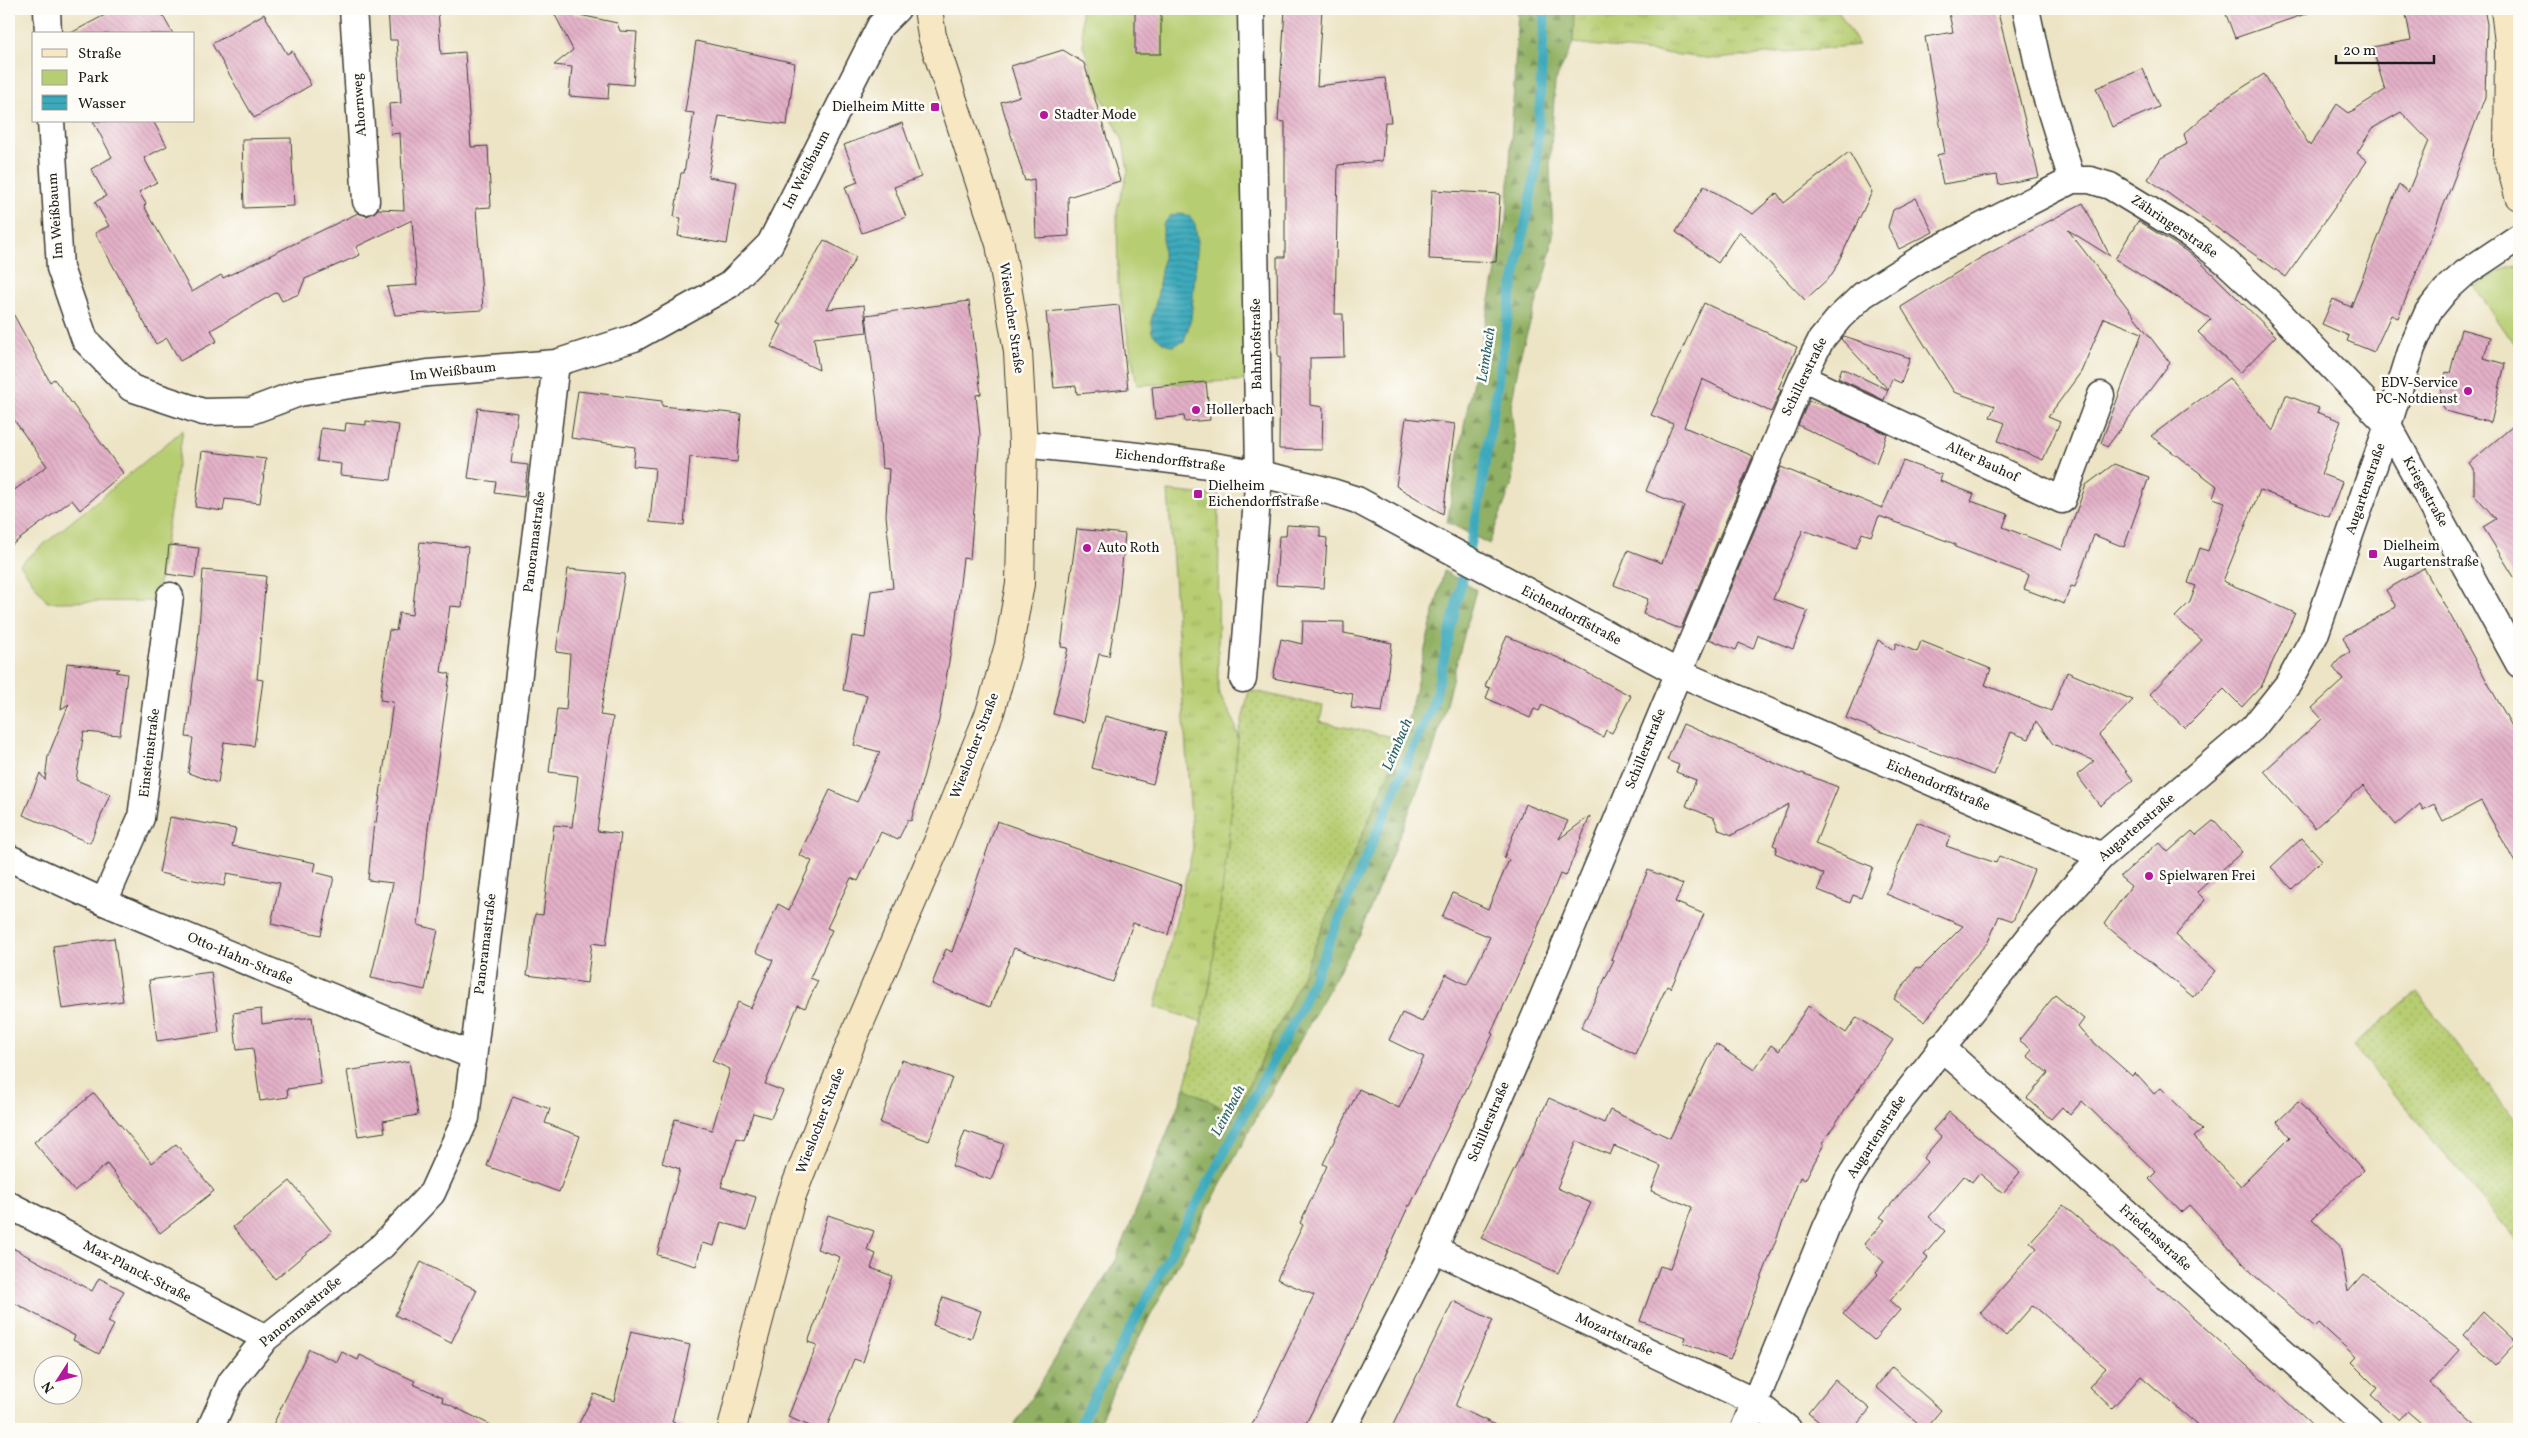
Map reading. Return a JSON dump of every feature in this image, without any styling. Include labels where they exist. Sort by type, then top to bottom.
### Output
[{"type":"main road","name":"Wieslocher Straße","points":[[732,1429],[792,1195],[851,1043],[938,844],[990,712],[1009,645],[1020,584],[1022,444],[1018,352],[1000,244],[932,36],[928,9]]},
{"type":"main road","points":[[2505,9],[2509,44],[2508,154],[2519,196]]},
{"type":"street","points":[[47,9],[48,32]]},
{"type":"street","name":"Ahornweg","points":[[353,9],[366,201]]},
{"type":"street","name":"Im Weißbaum","points":[[51,122],[60,268],[85,340],[131,388],[203,412],[251,411],[299,393],[400,377],[556,363],[634,338],[728,286],[770,244],[880,26],[897,9]]},
{"type":"street","name":"Bahnhofstraße","points":[[1243,679],[1259,473],[1251,9]]},
{"type":"street","points":[[2026,9],[2042,83],[2072,180]]},
{"type":"street","name":"Schillerstraße","points":[[1343,1429],[1434,1249],[1536,1014],[1677,672],[1802,378],[1821,340],[1840,317],[1863,295],[1928,254],[2072,180]]},
{"type":"street","name":"Zähringerstraße","points":[[2072,180],[2090,180],[2110,186],[2197,239],[2226,262],[2271,304],[2388,425]]},
{"type":"street","name":"Augartenstraße","points":[[1744,1429],[1822,1237],[1848,1180],[1891,1113],[1941,1047],[2039,925],[2102,856],[2253,728],[2288,684],[2315,635],[2388,425],[2412,348],[2428,312],[2446,290],[2465,273],[2519,237]]},
{"type":"street","name":"Panoramastraße","points":[[210,1429],[231,1382],[266,1338],[382,1246],[432,1193],[466,1118],[556,363]]},
{"type":"street","name":"Alter Bauhof","points":[[1802,378],[2062,500],[2101,395]]},
{"type":"street","name":"Kriegsstraße","points":[[2388,425],[2519,664]]},
{"type":"street","name":"Eichendorffstraße","points":[[1022,444],[1218,465],[1316,486],[1357,500],[1416,530],[1510,583],[1677,672],[2102,856]]},
{"type":"street","name":"Einsteinstraße","points":[[104,902],[141,818],[170,596]]},
{"type":"street","name":"Otto-Hahn-Straße","points":[[9,858],[104,902],[473,1056]]},
{"type":"street","name":"Friedensstraße","points":[[1941,1047],[2369,1429]]},
{"type":"street","name":"Max-Planck-Straße","points":[[9,1205],[266,1338]]},
{"type":"street","name":"Mozartstraße","points":[[1434,1249],[1755,1402],[1788,1429]]},
{"type":"green space","points":[[1081,9],[1251,9],[1258,380],[1137,385],[1118,284],[1117,209],[1128,171],[1123,141],[1095,83],[1083,45]]},
{"type":"green space","points":[[1518,9],[1574,9],[1573,43],[1555,82],[1550,165],[1553,235],[1548,266],[1521,352],[1511,406],[1515,445],[1512,484],[1489,544],[1447,522],[1466,415],[1507,218]]},
{"type":"green space","points":[[1574,9],[1837,9],[1859,45],[1716,59],[1573,43]]},
{"type":"green space","points":[[2519,266],[2519,351],[2474,286],[2508,267]]},
{"type":"green space","points":[[183,430],[156,601],[47,602],[20,564]]},
{"type":"green space","points":[[1168,491],[1219,496],[1218,691],[1235,723],[1238,738],[1220,916],[1203,1022],[1155,1007],[1193,848]]},
{"type":"green space","points":[[1444,571],[1476,590],[1433,752],[1360,934],[1253,1124],[1128,1358],[1096,1429],[1012,1429],[1116,1260],[1185,1088],[1234,1114],[1294,994],[1403,739]]},
{"type":"green space","points":[[1249,690],[1323,706],[1320,722],[1403,739],[1294,994],[1234,1114],[1185,1088],[1210,986],[1228,844],[1238,738]]},
{"type":"green space","points":[[2417,992],[2519,1126],[2519,1243],[2353,1046]]},
{"type":"water","points":[[1179,213],[1189,216],[1195,224],[1198,242],[1191,319],[1184,341],[1173,346],[1164,343],[1152,333],[1151,321],[1157,298],[1163,258],[1163,225],[1170,216]]},
{"type":"building","points":[[116,9],[159,9],[172,32],[73,32]]},
{"type":"building","points":[[388,9],[438,9],[441,54],[465,52],[471,147],[488,146],[491,207],[476,208],[483,310],[395,315],[387,287],[417,285],[412,220],[356,247],[360,255],[305,279],[299,294],[282,301],[277,292],[211,330],[217,341],[180,361],[167,338],[156,344],[95,233],[109,226],[95,202],[106,196],[91,169],[112,157],[94,122],[154,122],[167,146],[144,158],[157,182],[139,192],[146,204],[144,206],[192,292],[221,275],[223,278],[358,213],[367,216],[378,209],[404,210],[400,133],[391,134],[389,104],[401,103],[397,40],[390,40]]},
{"type":"building","points":[[552,9],[617,23],[620,31],[637,32],[633,85],[609,83],[608,99],[569,96],[572,67],[554,65],[573,50]]},
{"type":"building","points":[[1135,9],[1161,9],[1161,54],[1135,54]]},
{"type":"building","points":[[1285,9],[1322,9],[1317,86],[1385,78],[1391,122],[1385,122],[1382,161],[1338,165],[1335,314],[1343,314],[1344,357],[1310,358],[1310,405],[1323,407],[1322,450],[1279,449],[1280,357],[1278,357],[1277,257],[1285,257],[1285,122],[1278,121]]},
{"type":"building","points":[[1948,9],[1997,9],[2039,177],[1999,185],[1997,175],[1943,184],[1937,155],[1945,153],[1925,37],[1953,32]]},
{"type":"building","points":[[2224,9],[2307,9],[2308,13],[2235,38]]},
{"type":"building","points":[[2405,9],[2484,9],[2487,24],[2485,97],[2398,318],[2391,315],[2374,352],[2347,341],[2349,336],[2322,324],[2333,299],[2351,307],[2399,184],[2408,192],[2429,141],[2401,112],[2373,128],[2357,153],[2367,161],[2286,277],[2148,179],[2161,158],[2187,144],[2184,134],[2220,102],[2264,74],[2310,146],[2337,104],[2349,113],[2385,90],[2372,47],[2411,40]]},
{"type":"building","points":[[264,14],[287,54],[292,51],[311,85],[254,118],[212,44]]},
{"type":"building","points":[[696,41],[795,63],[787,125],[719,116],[708,177],[737,182],[727,244],[678,236],[681,218],[674,217],[681,173],[684,173],[694,113],[685,112]]},
{"type":"building","points":[[1063,50],[1084,63],[1120,181],[1068,197],[1069,236],[1036,238],[1034,179],[1025,181],[1001,102],[1020,96],[1011,66]]},
{"type":"building","points":[[2143,69],[2159,107],[2112,127],[2096,88]]},
{"type":"building","points":[[902,123],[921,177],[894,187],[906,217],[862,233],[845,187],[858,182],[844,145]]},
{"type":"building","points":[[291,138],[294,206],[244,208],[242,139]]},
{"type":"building","points":[[1849,152],[1872,192],[1832,275],[1805,300],[1739,231],[1718,263],[1676,232],[1704,186],[1753,214],[1777,193],[1784,203]]},
{"type":"building","points":[[1432,190],[1500,194],[1496,262],[1429,259]]},
{"type":"building","points":[[1916,198],[1933,232],[1899,249],[1888,227],[1893,210]]},
{"type":"building","points":[[2083,203],[2110,256],[2068,230],[2170,363],[2107,447],[2101,443],[2142,333],[2104,318],[2081,372],[2048,417],[2060,422],[2043,460],[1998,441],[2005,423],[1990,417],[1995,406],[1954,392],[1901,307],[1982,257]]},
{"type":"building","points":[[2138,221],[2194,256],[2276,336],[2240,373],[2198,332],[2211,319],[2115,259]]},
{"type":"building","points":[[824,240],[856,257],[827,309],[864,305],[867,332],[814,338],[819,370],[771,347],[782,325],[777,323]]},
{"type":"building","points":[[969,301],[981,394],[976,395],[980,435],[970,559],[963,558],[955,626],[939,720],[911,821],[908,820],[898,840],[881,832],[858,881],[851,878],[827,928],[832,930],[810,978],[818,981],[805,1008],[798,1005],[765,1084],[783,1091],[771,1118],[753,1113],[744,1140],[737,1138],[721,1187],[756,1197],[747,1230],[721,1222],[714,1246],[702,1243],[696,1266],[657,1255],[680,1169],[662,1163],[675,1119],[712,1130],[730,1069],[712,1061],[738,1002],[751,1008],[773,960],[756,952],[778,904],[789,910],[812,861],[799,855],[830,790],[857,802],[880,752],[854,745],[867,695],[843,690],[852,636],[865,638],[871,591],[893,588],[886,515],[889,469],[882,468],[877,403],[866,315]]},
{"type":"building","points":[[1704,303],[1797,347],[1778,389],[1781,390],[1771,412],[1702,379],[1684,427],[1753,456],[1681,628],[1678,628],[1643,614],[1648,599],[1614,585],[1628,550],[1662,563],[1684,506],[1646,491],[1673,424],[1651,415]]},
{"type":"building","points":[[1119,305],[1128,389],[1077,394],[1076,386],[1054,388],[1046,312]]},
{"type":"building","points":[[9,306],[50,382],[54,379],[123,473],[80,510],[72,500],[9,547],[9,494],[47,466],[9,413]]},
{"type":"building","points":[[2461,329],[2490,337],[2484,358],[2505,364],[2491,423],[2446,411],[2439,399],[2446,372],[2450,373]]},
{"type":"building","points":[[1844,336],[1910,358],[1901,383],[1892,379],[1888,389],[1841,339]]},
{"type":"building","points":[[1842,368],[1888,390],[1884,400],[1838,378]]},
{"type":"building","points":[[2229,378],[2273,431],[2286,395],[2319,408],[2317,412],[2341,421],[2321,474],[2342,482],[2329,517],[2260,490],[2223,581],[2295,613],[2262,685],[2242,707],[2224,689],[2185,728],[2150,694],[2202,640],[2175,617],[2190,602],[2196,586],[2188,583],[2200,548],[2208,551],[2225,502],[2213,498],[2217,486],[2151,436]]},
{"type":"building","points":[[1206,382],[1210,420],[1185,422],[1184,416],[1155,419],[1152,387]]},
{"type":"building","points":[[578,391],[662,401],[662,406],[741,414],[737,462],[690,457],[684,525],[650,522],[655,468],[633,466],[635,447],[571,438]]},
{"type":"building","points":[[1809,401],[1829,407],[1887,434],[1876,463],[1798,425]]},
{"type":"building","points":[[478,408],[518,413],[511,463],[528,465],[524,497],[494,493],[496,482],[468,478]]},
{"type":"building","points":[[1406,418],[1455,424],[1443,514],[1396,486]]},
{"type":"building","points":[[366,421],[399,425],[391,480],[340,475],[341,464],[317,461],[321,428],[345,431],[346,423],[366,425]]},
{"type":"building","points":[[2519,421],[2519,585],[2483,527],[2496,519],[2474,494],[2474,470],[2469,463]]},
{"type":"building","points":[[202,451],[266,459],[260,503],[225,499],[223,511],[195,507]]},
{"type":"building","points":[[1903,461],[1942,475],[1940,481],[1974,494],[1971,501],[2008,514],[2003,527],[2062,550],[2086,485],[2114,464],[2149,477],[2124,547],[2094,535],[2075,587],[2071,586],[2064,604],[2024,589],[2029,575],[1955,547],[1955,544],[1879,516],[1871,536],[1862,533],[1856,548],[1803,530],[1773,599],[1808,611],[1793,649],[1758,635],[1753,649],[1739,643],[1736,650],[1709,639],[1781,467],[1882,508]]},
{"type":"building","points":[[1287,525],[1320,527],[1320,537],[1327,538],[1324,588],[1276,585],[1279,536],[1286,536]]},
{"type":"building","points":[[1077,529],[1125,534],[1118,606],[1109,656],[1099,654],[1084,722],[1053,714],[1068,648],[1061,647]]},
{"type":"building","points":[[420,542],[468,547],[462,607],[450,606],[441,672],[450,674],[428,828],[418,925],[438,930],[425,990],[371,978],[393,883],[368,880],[374,822],[376,823],[393,702],[380,700],[389,630],[396,631],[399,613],[412,615]]},
{"type":"building","points":[[169,545],[199,548],[195,578],[166,574]]},
{"type":"building","points":[[2424,568],[2519,739],[2519,870],[2481,801],[2443,821],[2434,804],[2423,810],[2420,804],[2396,825],[2363,786],[2315,828],[2264,771],[2322,719],[2312,708],[2343,680],[2333,667],[2341,657],[2350,652],[2343,637],[2396,607],[2386,590]]},
{"type":"building","points":[[568,569],[625,574],[600,715],[613,717],[597,831],[621,834],[606,945],[592,943],[587,983],[527,975],[535,914],[543,915],[554,825],[572,827],[578,776],[549,772],[557,709],[566,710],[570,654],[556,652]]},
{"type":"building","points":[[203,570],[266,576],[257,679],[263,680],[254,746],[224,742],[218,783],[188,773],[193,738],[186,737],[198,642]]},
{"type":"building","points":[[1303,621],[1344,622],[1344,633],[1392,643],[1382,712],[1351,708],[1353,694],[1273,678],[1281,639],[1302,644]]},
{"type":"building","points":[[1507,636],[1563,660],[1631,696],[1612,733],[1606,730],[1603,737],[1542,705],[1539,711],[1534,709],[1530,718],[1486,698],[1490,688],[1485,686]]},
{"type":"building","points":[[1878,640],[1894,650],[1896,643],[1917,652],[1921,641],[1991,669],[1985,685],[2051,711],[2067,672],[2133,700],[2099,735],[2133,780],[2100,806],[2077,775],[2094,761],[2053,744],[2036,721],[2029,739],[2011,732],[1994,775],[1846,718]]},
{"type":"building","points":[[67,663],[120,669],[115,672],[127,674],[120,735],[84,732],[76,780],[110,794],[90,843],[23,815],[40,773],[45,780],[48,756],[69,704],[61,709]]},
{"type":"building","points":[[1105,716],[1166,732],[1153,784],[1092,768]]},
{"type":"building","points":[[1683,724],[1800,774],[1802,773],[1838,787],[1815,844],[1873,867],[1861,898],[1853,895],[1850,903],[1818,890],[1824,874],[1775,853],[1777,847],[1773,845],[1789,804],[1732,835],[1719,830],[1714,818],[1686,806],[1696,780],[1676,772],[1679,765],[1667,760]]},
{"type":"building","points":[[1525,804],[1568,821],[1559,839],[1590,816],[1566,876],[1560,874],[1521,968],[1491,1033],[1493,1034],[1409,1205],[1333,1371],[1303,1429],[1250,1429],[1314,1295],[1277,1279],[1303,1225],[1300,1223],[1327,1166],[1323,1164],[1359,1089],[1399,1108],[1424,1057],[1389,1040],[1402,1013],[1422,1022],[1446,974],[1467,985],[1490,937],[1442,917],[1453,893],[1488,909],[1509,860],[1504,858]]},
{"type":"building","points":[[170,817],[236,829],[232,846],[316,863],[314,872],[334,877],[321,935],[271,924],[280,883],[227,873],[224,886],[159,873]]},
{"type":"building","points":[[2214,820],[2242,852],[2197,892],[2205,900],[2176,935],[2215,971],[2193,997],[2104,924],[2131,886],[2120,877],[2159,842],[2168,852],[2192,831],[2196,835]]},
{"type":"building","points":[[997,821],[1181,885],[1168,935],[1133,923],[1113,982],[1014,948],[990,1007],[932,984],[946,949],[952,952]]},
{"type":"building","points":[[1917,822],[1951,836],[1946,846],[1996,863],[1999,856],[2034,870],[2013,921],[1999,916],[1988,942],[1958,976],[1925,1022],[1894,999],[1917,967],[1920,969],[1963,926],[1886,894]]},
{"type":"building","points":[[2302,838],[2322,860],[2292,889],[2271,867]]},
{"type":"building","points":[[1648,870],[1683,884],[1675,902],[1704,914],[1671,988],[1667,986],[1635,1054],[1581,1028],[1614,960],[1611,959]]},
{"type":"building","points":[[114,938],[123,1001],[62,1009],[53,946]]},
{"type":"building","points":[[211,972],[219,1032],[157,1041],[149,980]]},
{"type":"building","points":[[2055,995],[2084,1019],[2078,1027],[2082,1032],[2132,1076],[2135,1073],[2154,1094],[2161,1088],[2202,1130],[2194,1137],[2241,1186],[2290,1137],[2277,1122],[2298,1102],[2319,1122],[2363,1170],[2312,1219],[2340,1246],[2348,1292],[2364,1274],[2460,1350],[2430,1384],[2480,1429],[2428,1429],[2407,1411],[2399,1420],[2371,1395],[2377,1388],[2351,1362],[2356,1357],[2319,1323],[2315,1327],[2255,1276],[2189,1205],[2181,1212],[2149,1179],[2156,1172],[2082,1101],[2070,1115],[2062,1107],[2051,1119],[2027,1098],[2048,1073],[2027,1056],[2032,1050],[2019,1040]]},
{"type":"building","points":[[1808,1006],[1846,1033],[1857,1017],[1893,1040],[1822,1143],[1824,1144],[1805,1180],[1800,1177],[1730,1360],[1684,1343],[1686,1337],[1640,1321],[1660,1266],[1670,1269],[1692,1207],[1651,1191],[1661,1166],[1614,1146],[1610,1155],[1577,1141],[1557,1188],[1591,1203],[1558,1273],[1481,1238],[1549,1098],[1604,1123],[1610,1110],[1670,1138],[1716,1044],[1754,1070],[1771,1045],[1779,1051]]},
{"type":"building","points":[[261,1009],[262,1024],[312,1017],[321,1084],[287,1089],[288,1097],[260,1101],[253,1048],[237,1050],[233,1013]]},
{"type":"building","points":[[902,1060],[952,1078],[929,1141],[880,1123]]},
{"type":"building","points":[[409,1061],[418,1115],[383,1121],[385,1132],[358,1136],[347,1071]]},
{"type":"building","points":[[94,1093],[152,1163],[176,1144],[214,1191],[160,1233],[107,1164],[74,1191],[34,1142]]},
{"type":"building","points":[[513,1096],[550,1109],[545,1123],[580,1136],[559,1192],[487,1166]]},
{"type":"building","points":[[1949,1112],[2020,1172],[2003,1193],[1979,1173],[1972,1182],[1964,1176],[1929,1217],[1945,1231],[1924,1255],[1928,1258],[1890,1301],[1900,1310],[1874,1340],[1843,1314],[1878,1274],[1876,1272],[1884,1262],[1864,1244],[1885,1220],[1880,1217],[1927,1162],[1923,1158],[1941,1137],[1933,1130]]},
{"type":"building","points":[[965,1131],[1004,1144],[991,1180],[952,1166]]},
{"type":"building","points":[[290,1181],[332,1232],[275,1279],[233,1227]]},
{"type":"building","points":[[2063,1205],[2163,1290],[2317,1429],[2202,1429],[2141,1376],[2112,1408],[2089,1387],[2106,1368],[2033,1305],[2006,1336],[1980,1313],[2037,1248],[2030,1242]]},
{"type":"building","points":[[828,1215],[874,1231],[867,1250],[876,1254],[871,1268],[892,1276],[863,1362],[854,1359],[826,1429],[817,1429],[788,1417],[817,1345],[808,1342],[840,1257],[817,1249]]},
{"type":"building","points":[[9,1246],[92,1291],[99,1278],[124,1291],[108,1322],[114,1325],[99,1354],[73,1340],[75,1336],[9,1300]]},
{"type":"building","points":[[421,1262],[477,1290],[451,1343],[395,1315]]},
{"type":"building","points":[[943,1297],[981,1311],[971,1339],[933,1325]]},
{"type":"building","points":[[1453,1301],[1493,1320],[1462,1384],[1464,1385],[1455,1406],[1504,1429],[1391,1429]]},
{"type":"building","points":[[2483,1312],[2516,1343],[2496,1365],[2463,1335]]},
{"type":"building","points":[[631,1331],[690,1345],[672,1422],[683,1426],[682,1429],[576,1429],[594,1394],[614,1401]]},
{"type":"building","points":[[309,1349],[337,1362],[342,1352],[358,1360],[360,1355],[415,1381],[413,1384],[443,1397],[442,1401],[499,1429],[271,1429]]},
{"type":"building","points":[[1892,1367],[1941,1410],[1925,1429],[1876,1387]]},
{"type":"building","points":[[1835,1380],[1870,1409],[1853,1429],[1828,1429],[1808,1413]]},
{"type":"waterway","name":"Leimbach","points":[[1077,1429],[1299,1012],[1435,698],[1478,509],[1512,291],[1536,169],[1545,9]]},
{"type":"place","name":"Dielheim Mitte","points":[[935,107]]},
{"type":"place","name":"Stadter Mode","points":[[1044,115]]},
{"type":"place","name":"EDV-Service PC-Notdienst","points":[[2468,391]]},
{"type":"place","name":"Hollerbach","points":[[1196,410]]},
{"type":"place","name":"Dielheim Eichendorffstraße","points":[[1198,494]]},
{"type":"place","name":"Auto Roth","points":[[1087,548]]},
{"type":"place","name":"Dielheim Augartenstraße","points":[[2373,554]]},
{"type":"place","name":"Spielwaren Frei","points":[[2149,876]]}]
